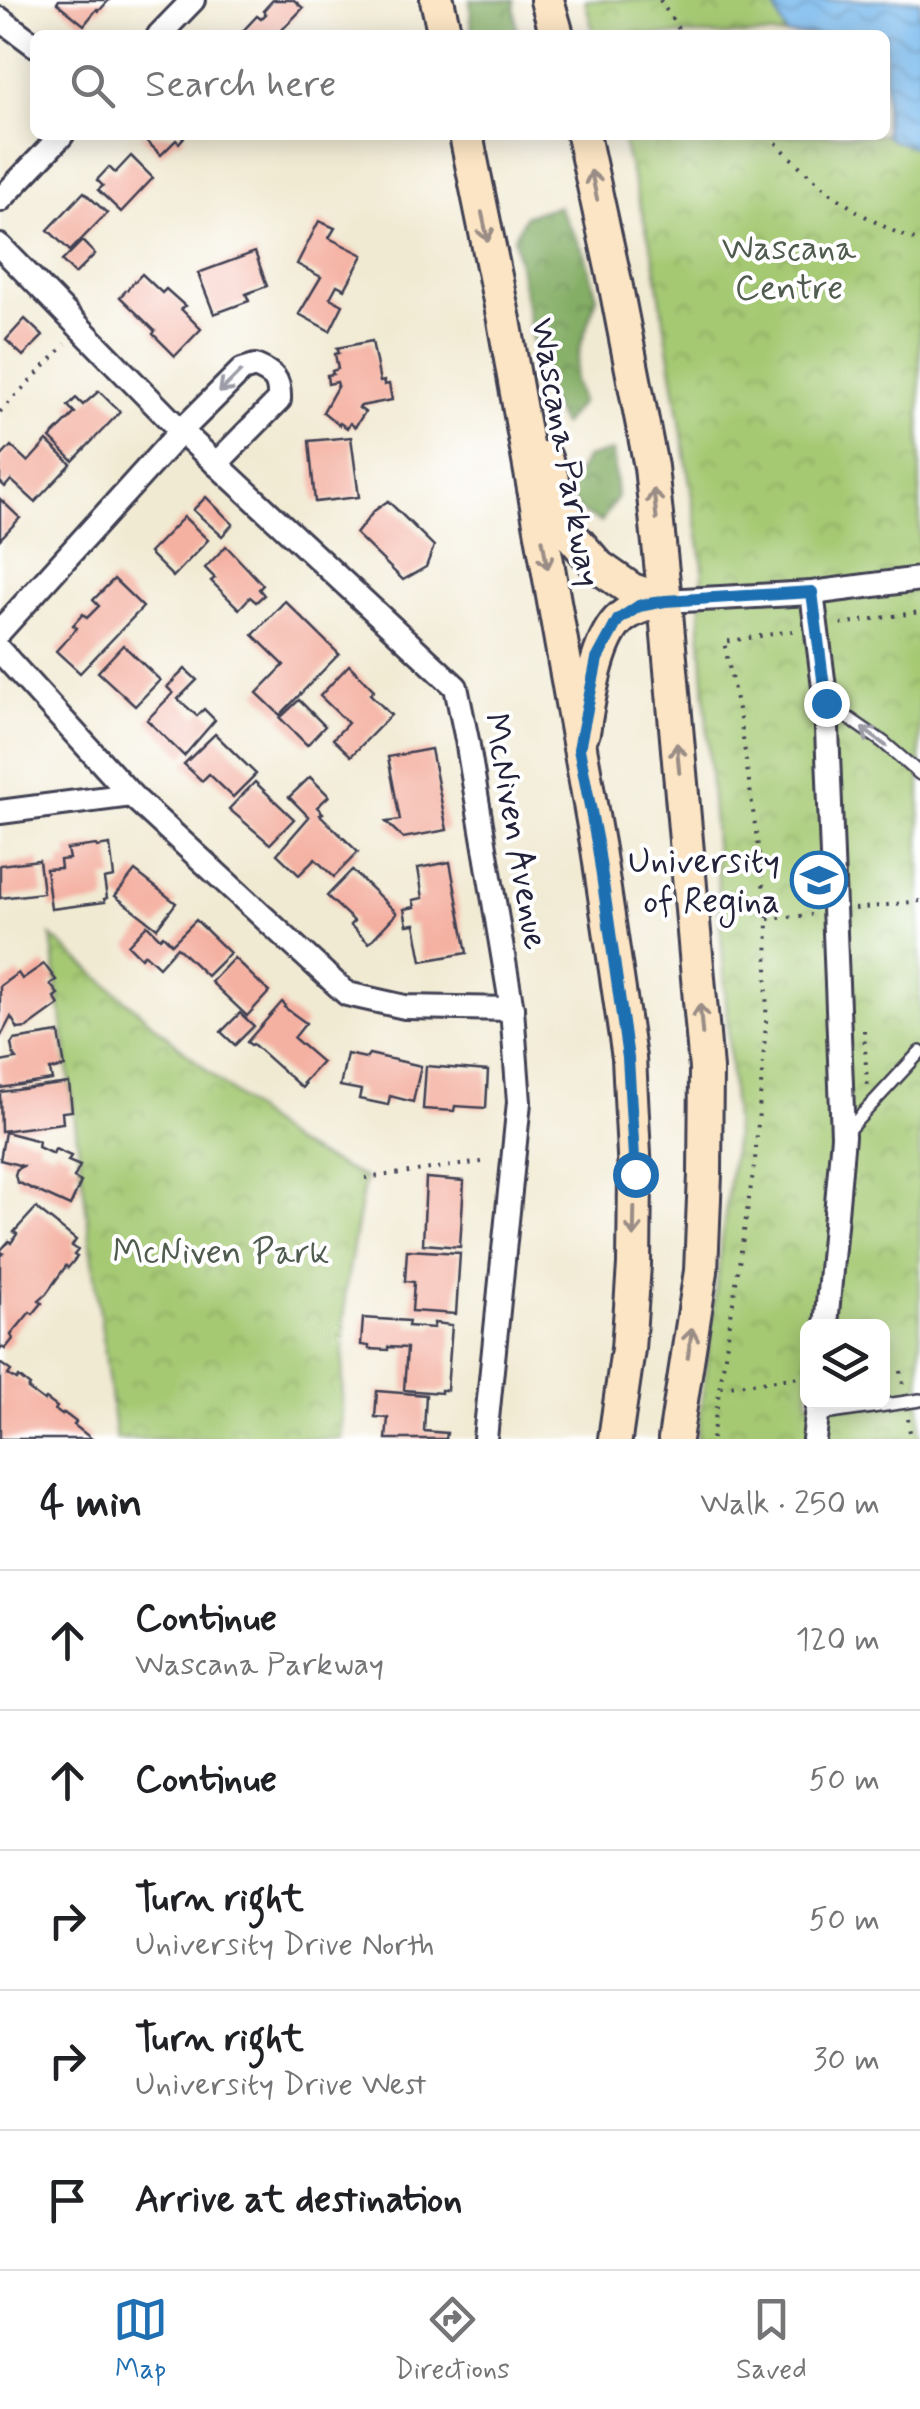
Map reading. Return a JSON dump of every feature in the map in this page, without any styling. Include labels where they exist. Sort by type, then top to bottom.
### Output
[{"type":"main road","points":[[436,0],[444,30]]},
{"type":"main road","points":[[547,0],[556,30]]},
{"type":"main road","name":"Wascana Parkway","points":[[467,140],[504,320],[598,848],[628,1058],[634,1154],[634,1265],[616,1439]]},
{"type":"main road","name":"Wascana Parkway","points":[[584,140],[650,466],[706,1069],[700,1271],[675,1439]]},
{"type":"main road","points":[[504,320],[550,479],[571,535],[610,575],[632,590],[665,601]]},
{"type":"main road","points":[[579,749],[597,659],[618,620],[639,606],[665,601]]},
{"type":"street","points":[[163,30],[193,0]]},
{"type":"street","points":[[0,19],[30,41]]},
{"type":"street","points":[[0,200],[57,140]]},
{"type":"street","name":"McNiven Avenue","points":[[0,246],[181,431],[456,687],[512,1009],[519,1102],[485,1439]]},
{"type":"street","points":[[0,631],[181,431],[242,370],[255,366],[270,372],[280,386],[280,400],[216,464]]},
{"type":"street","points":[[665,601],[812,592],[920,578]]},
{"type":"street","points":[[812,592],[826,703],[843,1136],[827,1319]]},
{"type":"street","points":[[0,651],[131,795],[347,994],[405,1007],[512,1009]]},
{"type":"street","points":[[0,812],[131,795]]},
{"type":"street","points":[[814,1439],[818,1409]]},
{"type":"lane","points":[[826,703],[883,742],[920,774]]},
{"type":"lane","points":[[843,1136],[920,1052]]},
{"type":"lane","points":[[890,1402],[920,1400]]},
{"type":"path","points":[[660,0],[679,30]]},
{"type":"path","points":[[774,140],[838,200],[881,226],[920,242]]},
{"type":"path","points":[[0,412],[81,328]]},
{"type":"path","points":[[712,1439],[756,1160],[766,1024],[768,920],[741,724],[724,642]]},
{"type":"path","points":[[365,1178],[513,1158]]},
{"type":"path","points":[[720,1386],[800,1377]]},
{"type":"green space","points":[[470,0],[514,0],[517,30],[472,30]]},
{"type":"green space","name":"Wascana Centre","points":[[585,0],[920,0],[920,1439],[697,1439],[735,1135],[700,624],[703,566],[654,258],[622,140],[890,140],[890,30],[593,30]]},
{"type":"green space","points":[[558,206],[585,254],[597,297],[580,347],[574,380],[581,402],[562,425],[540,382],[514,237],[526,215]]},
{"type":"green space","points":[[613,451],[617,498],[601,522],[579,511],[568,491],[586,458]]},
{"type":"green space","name":"McNiven Park","points":[[51,936],[291,1143],[365,1178],[345,1292],[341,1439],[116,1439]]},
{"type":"water","points":[[771,0],[920,0],[920,149],[890,140],[890,30],[785,30]]},
{"type":"building","points":[[109,0],[84,25],[57,3]]},
{"type":"building","points":[[273,0],[294,0],[303,8],[282,30],[244,30],[257,16],[261,19],[266,14],[263,11]]},
{"type":"building","points":[[145,140],[176,140],[161,155]]},
{"type":"building","points":[[131,156],[153,178],[121,212],[98,190],[103,186],[97,180],[109,167],[115,173]]},
{"type":"building","points":[[84,192],[107,213],[70,251],[48,230]]},
{"type":"building","points":[[319,221],[335,228],[329,238],[363,255],[345,289],[337,285],[330,298],[343,305],[330,331],[299,314],[321,277],[297,264]]},
{"type":"building","points":[[82,241],[95,254],[75,274],[62,261]]},
{"type":"building","points":[[255,252],[267,286],[246,294],[249,301],[214,314],[198,273]]},
{"type":"building","points":[[142,274],[162,293],[166,289],[185,306],[181,309],[201,329],[175,356],[120,297]]},
{"type":"building","points":[[25,319],[43,336],[23,356],[6,340]]},
{"type":"building","points":[[372,341],[380,382],[389,384],[392,400],[361,406],[365,412],[355,427],[350,423],[347,428],[323,412],[338,385],[328,384],[327,375],[338,369],[337,348]]},
{"type":"building","points":[[99,391],[120,412],[73,461],[50,438],[75,413],[68,406],[76,398],[83,405]]},
{"type":"building","points":[[351,437],[359,497],[315,502],[309,441]]},
{"type":"building","points":[[47,441],[71,464],[35,502],[11,480],[5,487],[0,482],[0,458],[11,446],[28,462]]},
{"type":"building","points":[[206,497],[233,524],[222,536],[193,510]]},
{"type":"building","points":[[0,499],[20,518],[0,539]]},
{"type":"building","points":[[388,501],[434,546],[426,567],[403,580],[356,534],[374,511]]},
{"type":"building","points":[[184,517],[208,540],[173,577],[149,553]]},
{"type":"building","points":[[226,546],[263,585],[259,589],[264,595],[256,602],[250,597],[239,609],[211,581],[215,578],[205,568]]},
{"type":"building","points":[[114,579],[143,607],[80,673],[56,651],[77,628],[73,625],[83,614],[87,618],[99,606],[93,600]]},
{"type":"building","points":[[285,601],[339,654],[280,715],[257,693],[284,665],[253,635]]},
{"type":"building","points":[[123,645],[160,680],[135,706],[98,672]]},
{"type":"building","points":[[349,665],[374,690],[370,694],[391,715],[351,756],[333,739],[348,723],[320,696]]},
{"type":"building","points":[[185,669],[197,680],[178,699],[197,716],[204,709],[215,720],[184,756],[147,720],[173,693],[167,687]]},
{"type":"building","points":[[299,700],[325,726],[307,745],[280,718]]},
{"type":"building","points":[[215,734],[256,774],[233,797],[209,774],[202,781],[184,764]]},
{"type":"building","points":[[431,749],[447,830],[403,838],[386,822],[400,820],[388,757]]},
{"type":"building","points":[[310,777],[329,796],[317,807],[323,813],[320,815],[358,852],[334,877],[315,859],[299,875],[277,854],[309,817],[289,797]]},
{"type":"building","points":[[255,782],[294,819],[270,844],[229,809]]},
{"type":"building","points":[[110,845],[114,877],[104,879],[105,902],[51,909],[46,869],[61,868],[60,860],[69,859],[67,849]]},
{"type":"building","points":[[39,860],[43,893],[0,898],[0,865]]},
{"type":"building","points":[[450,862],[467,953],[422,961],[415,924],[407,925],[404,909],[415,907],[413,900],[423,898],[418,868]]},
{"type":"building","points":[[352,870],[397,913],[369,943],[350,925],[354,921],[327,896]]},
{"type":"building","points":[[135,871],[176,903],[157,928],[115,896]]},
{"type":"building","points":[[196,920],[230,953],[207,976],[177,947],[159,967],[145,954],[141,958],[128,945],[147,925],[172,944]]},
{"type":"building","points":[[234,958],[269,992],[247,1016],[211,982]]},
{"type":"building","points":[[44,964],[56,980],[50,984],[58,994],[54,997],[59,1005],[27,1028],[18,1029],[11,1017],[0,1038],[0,986],[18,973],[22,979]]},
{"type":"building","points":[[282,1002],[306,1023],[294,1038],[322,1062],[302,1088],[247,1042]]},
{"type":"building","points":[[240,1013],[254,1026],[235,1045],[221,1032]]},
{"type":"building","points":[[59,1033],[65,1067],[50,1070],[52,1080],[0,1088],[0,1062],[17,1059],[11,1044],[14,1040]]},
{"type":"building","points":[[347,1054],[366,1058],[369,1054],[421,1066],[413,1102],[390,1096],[388,1105],[359,1099],[361,1090],[340,1086]]},
{"type":"building","points":[[426,1066],[488,1071],[486,1108],[423,1109]]},
{"type":"building","points":[[69,1083],[72,1111],[62,1112],[63,1123],[1,1131],[0,1092]]},
{"type":"building","points":[[5,1132],[39,1141],[38,1147],[71,1156],[68,1161],[80,1166],[74,1178],[81,1182],[70,1206],[17,1182],[17,1169],[23,1166],[0,1160]]},
{"type":"building","points":[[426,1178],[464,1181],[460,1247],[423,1244]]},
{"type":"building","points":[[36,1208],[76,1240],[72,1246],[78,1250],[74,1255],[77,1257],[39,1300],[42,1303],[33,1314],[30,1312],[11,1335],[13,1339],[5,1349],[0,1350],[0,1251],[11,1243],[17,1234],[14,1232]]},
{"type":"building","points":[[407,1250],[460,1253],[456,1314],[412,1311],[414,1282],[405,1281]]},
{"type":"building","points":[[363,1318],[409,1321],[408,1326],[452,1325],[447,1390],[404,1390],[407,1348],[369,1349],[361,1345]]},
{"type":"building","points":[[0,1363],[11,1371],[8,1375],[17,1380],[19,1377],[30,1386],[28,1389],[57,1407],[55,1410],[76,1422],[74,1425],[92,1439],[0,1439]]},
{"type":"building","points":[[377,1391],[426,1395],[424,1431],[447,1433],[446,1439],[386,1439],[388,1418],[375,1417]]},
{"type":"place","name":"University of Regina","points":[[819,880]]},
{"type":"route","points":[[635,1174],[628,1058],[598,848],[579,749],[597,659],[618,620],[639,606],[812,592],[826,703]]}]
